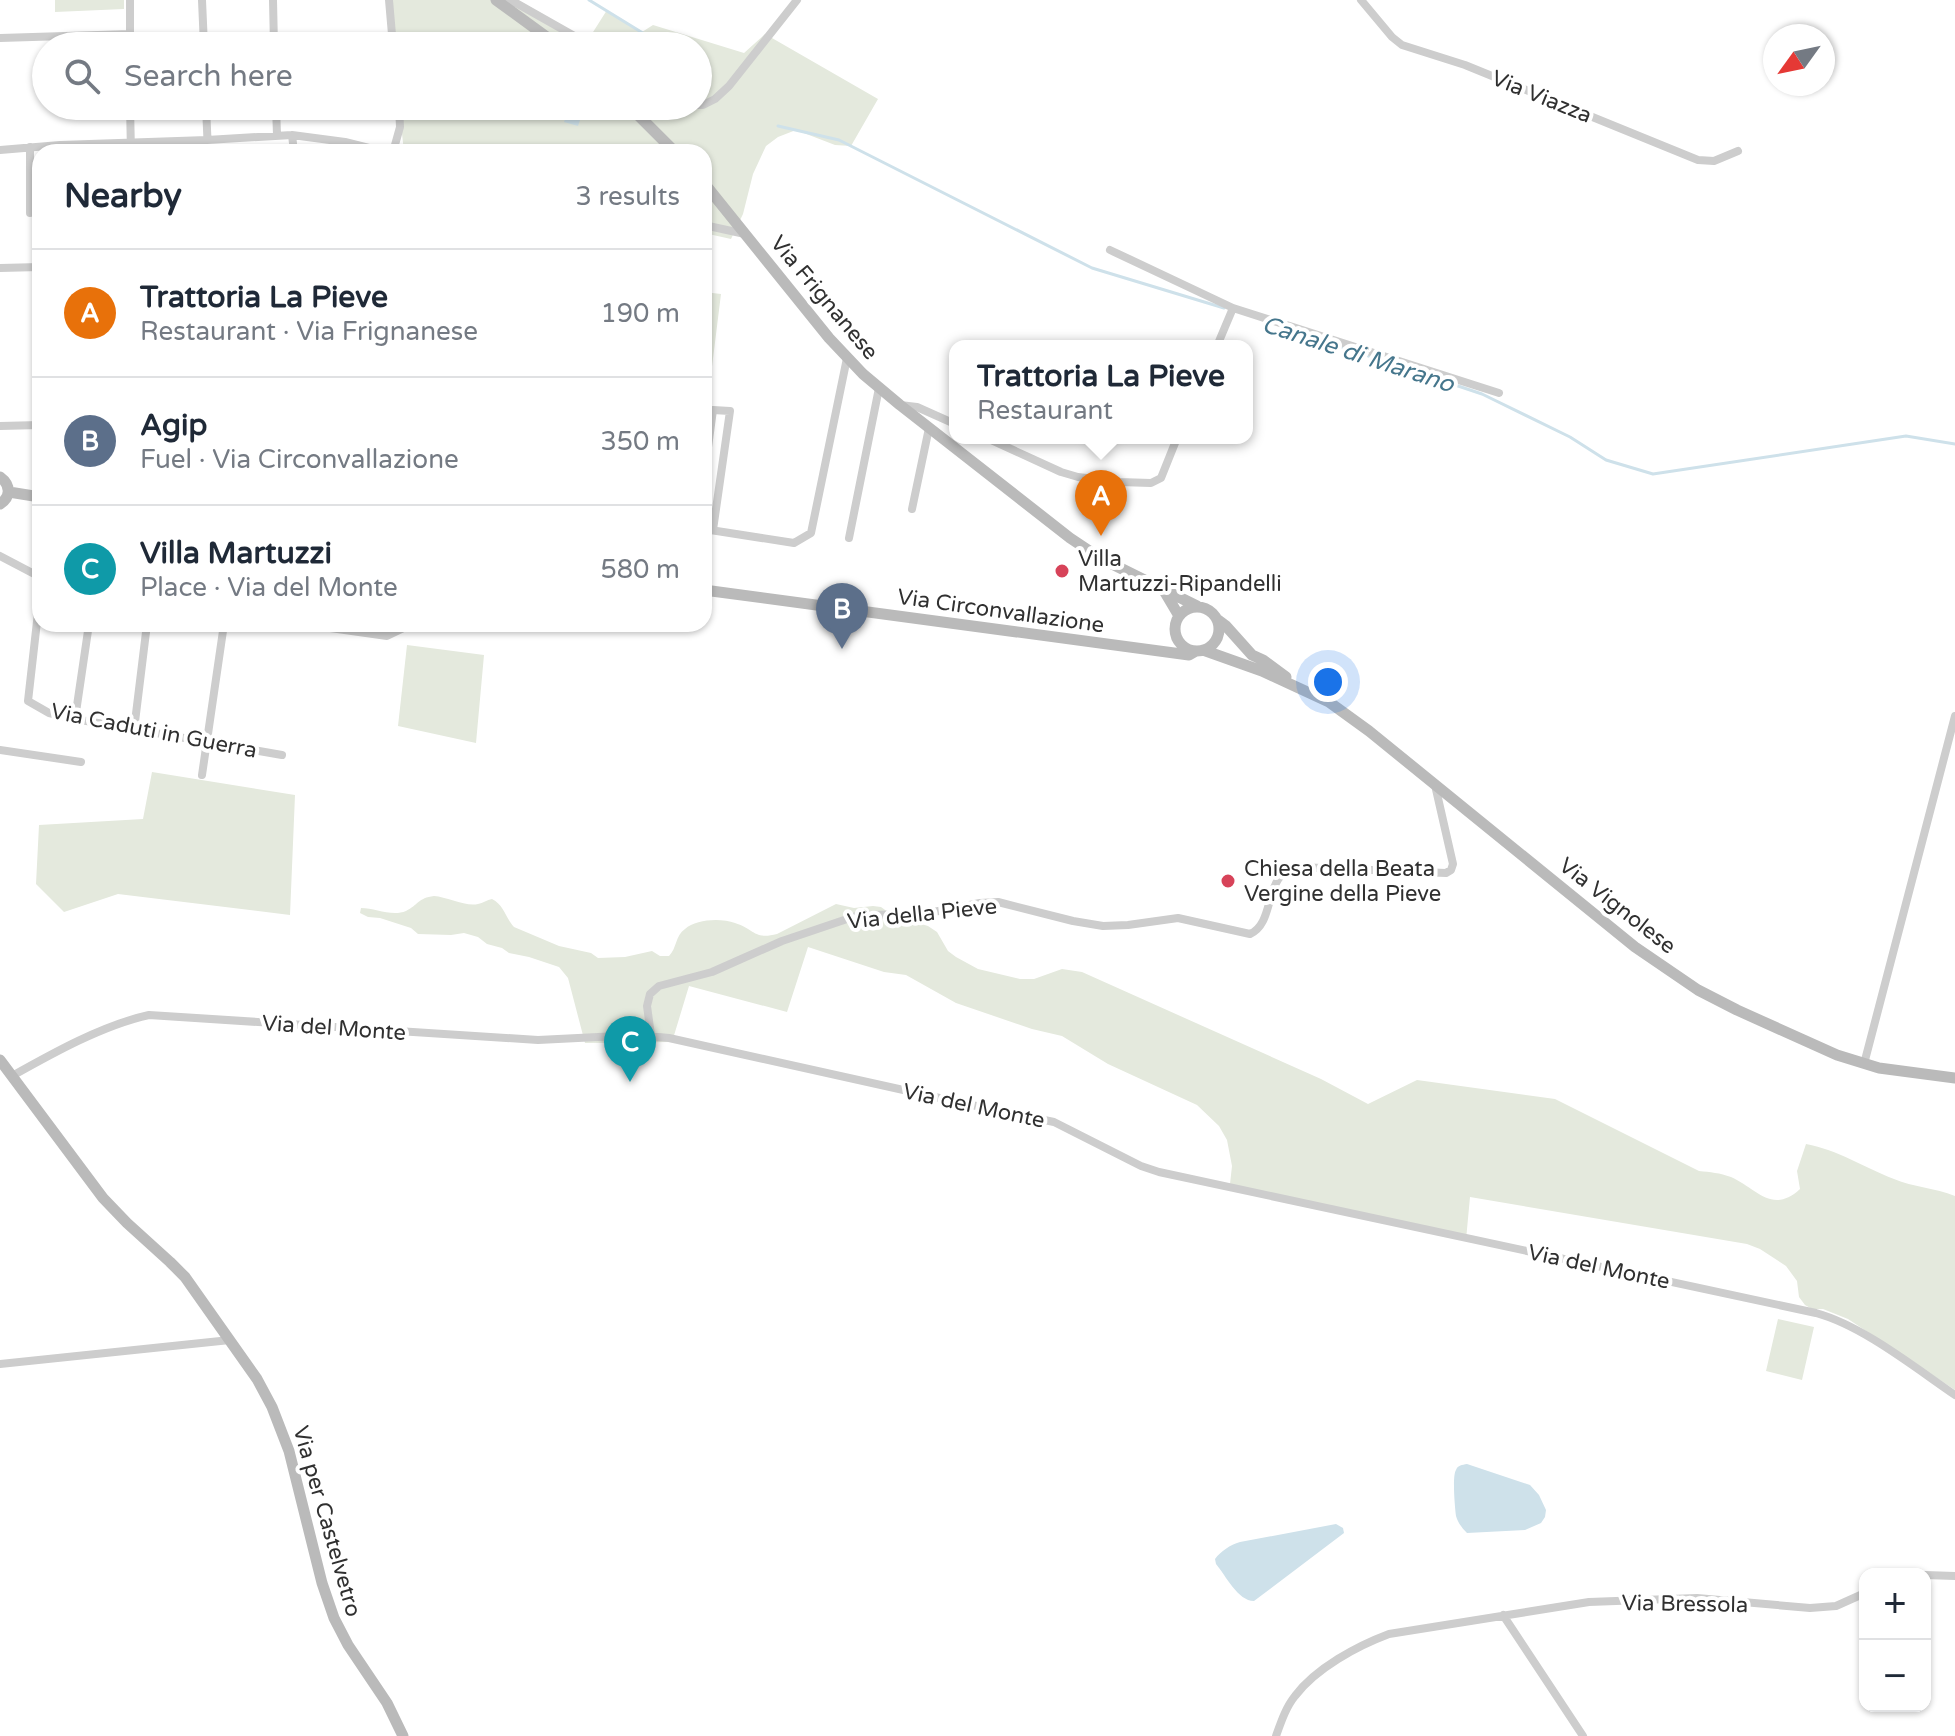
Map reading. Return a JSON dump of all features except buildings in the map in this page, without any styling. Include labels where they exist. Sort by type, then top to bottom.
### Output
[{"type":"main road","points":[[498,1],[540,32]]},
{"type":"main road","points":[[643,120],[667,144]]},
{"type":"main road","name":"Via Frignanese","points":[[712,193],[847,358],[879,388],[949,444]]},
{"type":"main road","name":"Via Frignanese","points":[[950,444],[1100,558],[1197,606]]},
{"type":"main road","points":[[0,477],[8,485],[9,492],[7,499],[0,504]]},
{"type":"main road","points":[[9,492],[32,496]]},
{"type":"main road","points":[[1162,588],[1179,616]]},
{"type":"main road","name":"Via Circonvallazione","points":[[712,591],[1189,655],[1200,651],[1262,671],[1295,686]]},
{"type":"main road","points":[[1218,620],[1220,630],[1215,643],[1200,651],[1189,650],[1178,639],[1175,627],[1184,611],[1197,606],[1211,611],[1252,655],[1278,670],[1295,686]]},
{"type":"main road","points":[[1161,651],[1172,647],[1178,639]]},
{"type":"main road","name":"Via Vignolese","points":[[1295,686],[1350,716],[1635,947],[1698,990],[1837,1055],[1916,1075],[1955,1078]]},
{"type":"main road","name":"Via per Castelvetro","points":[[0,1060],[103,1198],[185,1277],[257,1379],[284,1436],[334,1618],[343,1638],[387,1703],[403,1736]]},
{"type":"street","points":[[130,0],[130,32]]},
{"type":"street","points":[[202,0],[203,32]]},
{"type":"street","points":[[273,0],[274,32]]},
{"type":"street","points":[[389,0],[392,32]]},
{"type":"street","points":[[712,101],[721,94],[797,0]]},
{"type":"street","name":"Via Viazza","points":[[1361,0],[1402,45],[1465,65],[1698,160],[1714,161],[1738,151]]},
{"type":"street","points":[[498,1],[516,3],[567,32]]},
{"type":"street","points":[[0,38],[32,37]]},
{"type":"street","points":[[130,120],[131,144]]},
{"type":"street","points":[[206,120],[207,144]]},
{"type":"street","points":[[276,120],[277,135]]},
{"type":"street","points":[[395,144],[400,120]]},
{"type":"street","points":[[164,144],[277,135],[353,144]]},
{"type":"street","points":[[292,135],[293,144]]},
{"type":"street","points":[[0,150],[30,147],[30,213]]},
{"type":"street","points":[[712,227],[746,234]]},
{"type":"street","points":[[1110,250],[1232,311],[1499,393]]},
{"type":"street","points":[[0,268],[32,267]]},
{"type":"street","points":[[1220,340],[1232,311]]},
{"type":"street","points":[[712,530],[794,543],[811,533],[847,358]]},
{"type":"street","points":[[849,538],[879,388]]},
{"type":"street","points":[[900,405],[917,407],[949,421]]},
{"type":"street","points":[[712,417],[713,410],[730,411],[712,513]]},
{"type":"street","points":[[0,426],[32,425]]},
{"type":"street","points":[[912,509],[929,428]]},
{"type":"street","points":[[1000,444],[1070,475],[1151,483],[1161,478],[1175,444]]},
{"type":"street","points":[[0,556],[32,573]]},
{"type":"street","name":"Via Caduti in Guerra","points":[[36,632],[28,701],[49,713],[282,755]]},
{"type":"street","points":[[75,719],[88,632]]},
{"type":"street","points":[[134,730],[146,632]]},
{"type":"street","points":[[202,775],[223,632]]},
{"type":"street","points":[[359,632],[387,636],[395,632]]},
{"type":"street","points":[[1864,1064],[1955,716]]},
{"type":"street","points":[[0,750],[81,762]]},
{"type":"street","name":"Via della Pieve","points":[[651,1035],[647,1006],[650,994],[659,986],[712,972],[782,941],[853,917],[923,914],[998,902],[1103,926],[1178,918],[1250,934],[1259,927],[1278,878],[1288,869],[1446,873],[1452,867],[1452,859],[1434,784]]},
{"type":"street","name":"Via del Monte","points":[[12,1076],[107,1029],[149,1015],[538,1040],[651,1035],[1054,1122],[1159,1172],[1825,1315],[1855,1329],[1955,1395]]},
{"type":"street","points":[[0,1364],[230,1340]]},
{"type":"street","points":[[1931,1575],[1955,1576]]},
{"type":"street","name":"Via Bressola","points":[[1276,1736],[1293,1697],[1306,1683],[1359,1646],[1389,1634],[1589,1602],[1697,1598],[1826,1608],[1859,1596]]},
{"type":"street","points":[[1503,1615],[1583,1736]]},
{"type":"shaded area","points":[[55,0],[124,0],[124,9],[55,12]]},
{"type":"shaded area","points":[[387,0],[518,0],[574,32],[390,32]]},
{"type":"shaded area","points":[[607,10],[642,32],[593,32]]},
{"type":"shaded area","points":[[653,25],[676,32],[642,32]]},
{"type":"shaded area","points":[[765,34],[878,99],[851,146],[835,145],[796,130],[766,146],[753,174],[743,214],[731,239],[712,235],[712,144],[403,144],[401,120],[712,120],[712,43],[744,53]]},
{"type":"shaded area","points":[[565,120],[580,120],[578,126]]},
{"type":"shaded area","points":[[712,293],[721,294],[712,367]]},
{"type":"shaded area","points":[[407,645],[484,655],[476,743],[398,726]]},
{"type":"shaded area","points":[[152,772],[295,795],[290,915],[118,894],[64,912],[36,884],[39,825],[143,819]]},
{"type":"shaded area","points":[[434,896],[473,905],[492,899],[499,904],[514,927],[598,958],[625,957],[652,951],[660,956],[669,956],[682,932],[702,921],[729,921],[759,935],[769,935],[777,934],[836,904],[854,908],[881,907],[892,915],[928,926],[937,932],[948,951],[978,969],[1020,979],[1034,979],[1062,969],[1082,972],[1321,1079],[1368,1104],[1417,1080],[1555,1099],[1699,1171],[1731,1177],[1772,1200],[1781,1200],[1800,1189],[1797,1171],[1806,1144],[1829,1150],[1901,1182],[1955,1196],[1955,1390],[1848,1319],[1805,1305],[1799,1297],[1797,1281],[1786,1266],[1747,1244],[1470,1197],[1466,1240],[1230,1184],[1232,1166],[1227,1140],[1219,1126],[1197,1105],[1108,1064],[1062,1036],[956,1003],[906,975],[884,972],[808,947],[787,1012],[689,986],[672,1042],[585,1043],[568,978],[559,967],[509,953],[464,933],[418,934],[411,928],[360,913],[361,908],[401,913]]},
{"type":"shaded area","points":[[1778,1319],[1814,1327],[1802,1380],[1766,1371]]},
{"type":"shaded area","points":[[1467,1464],[1530,1485],[1546,1510],[1541,1523],[1525,1530],[1467,1533],[1456,1516],[1454,1485],[1457,1468]]},
{"type":"shaded area","points":[[1336,1524],[1343,1528],[1344,1533],[1254,1601],[1243,1597],[1216,1564],[1215,1559],[1220,1553],[1240,1542]]},
{"type":"waterway","name":"Canale di Marano","points":[[589,0],[641,32]]},
{"type":"waterway","name":"Canale di Marano","points":[[778,126],[839,140],[1092,268],[1224,308]]},
{"type":"waterway","name":"Canale di Marano","points":[[1318,339],[1482,394],[1570,437],[1606,460],[1653,474],[1906,436],[1955,444]]},
{"type":"place","name":"Trattoria La Pieve","points":[[1101,536]]},
{"type":"place","name":"Villa Martuzzi-Ripandelli","points":[[1062,571]]},
{"type":"place","name":"Agip","points":[[842,649]]},
{"type":"place","name":"Chiesa della Beata Vergine della Pieve","points":[[1228,881]]},
{"type":"place","name":"Villa Martuzzi","points":[[630,1082]]}]
